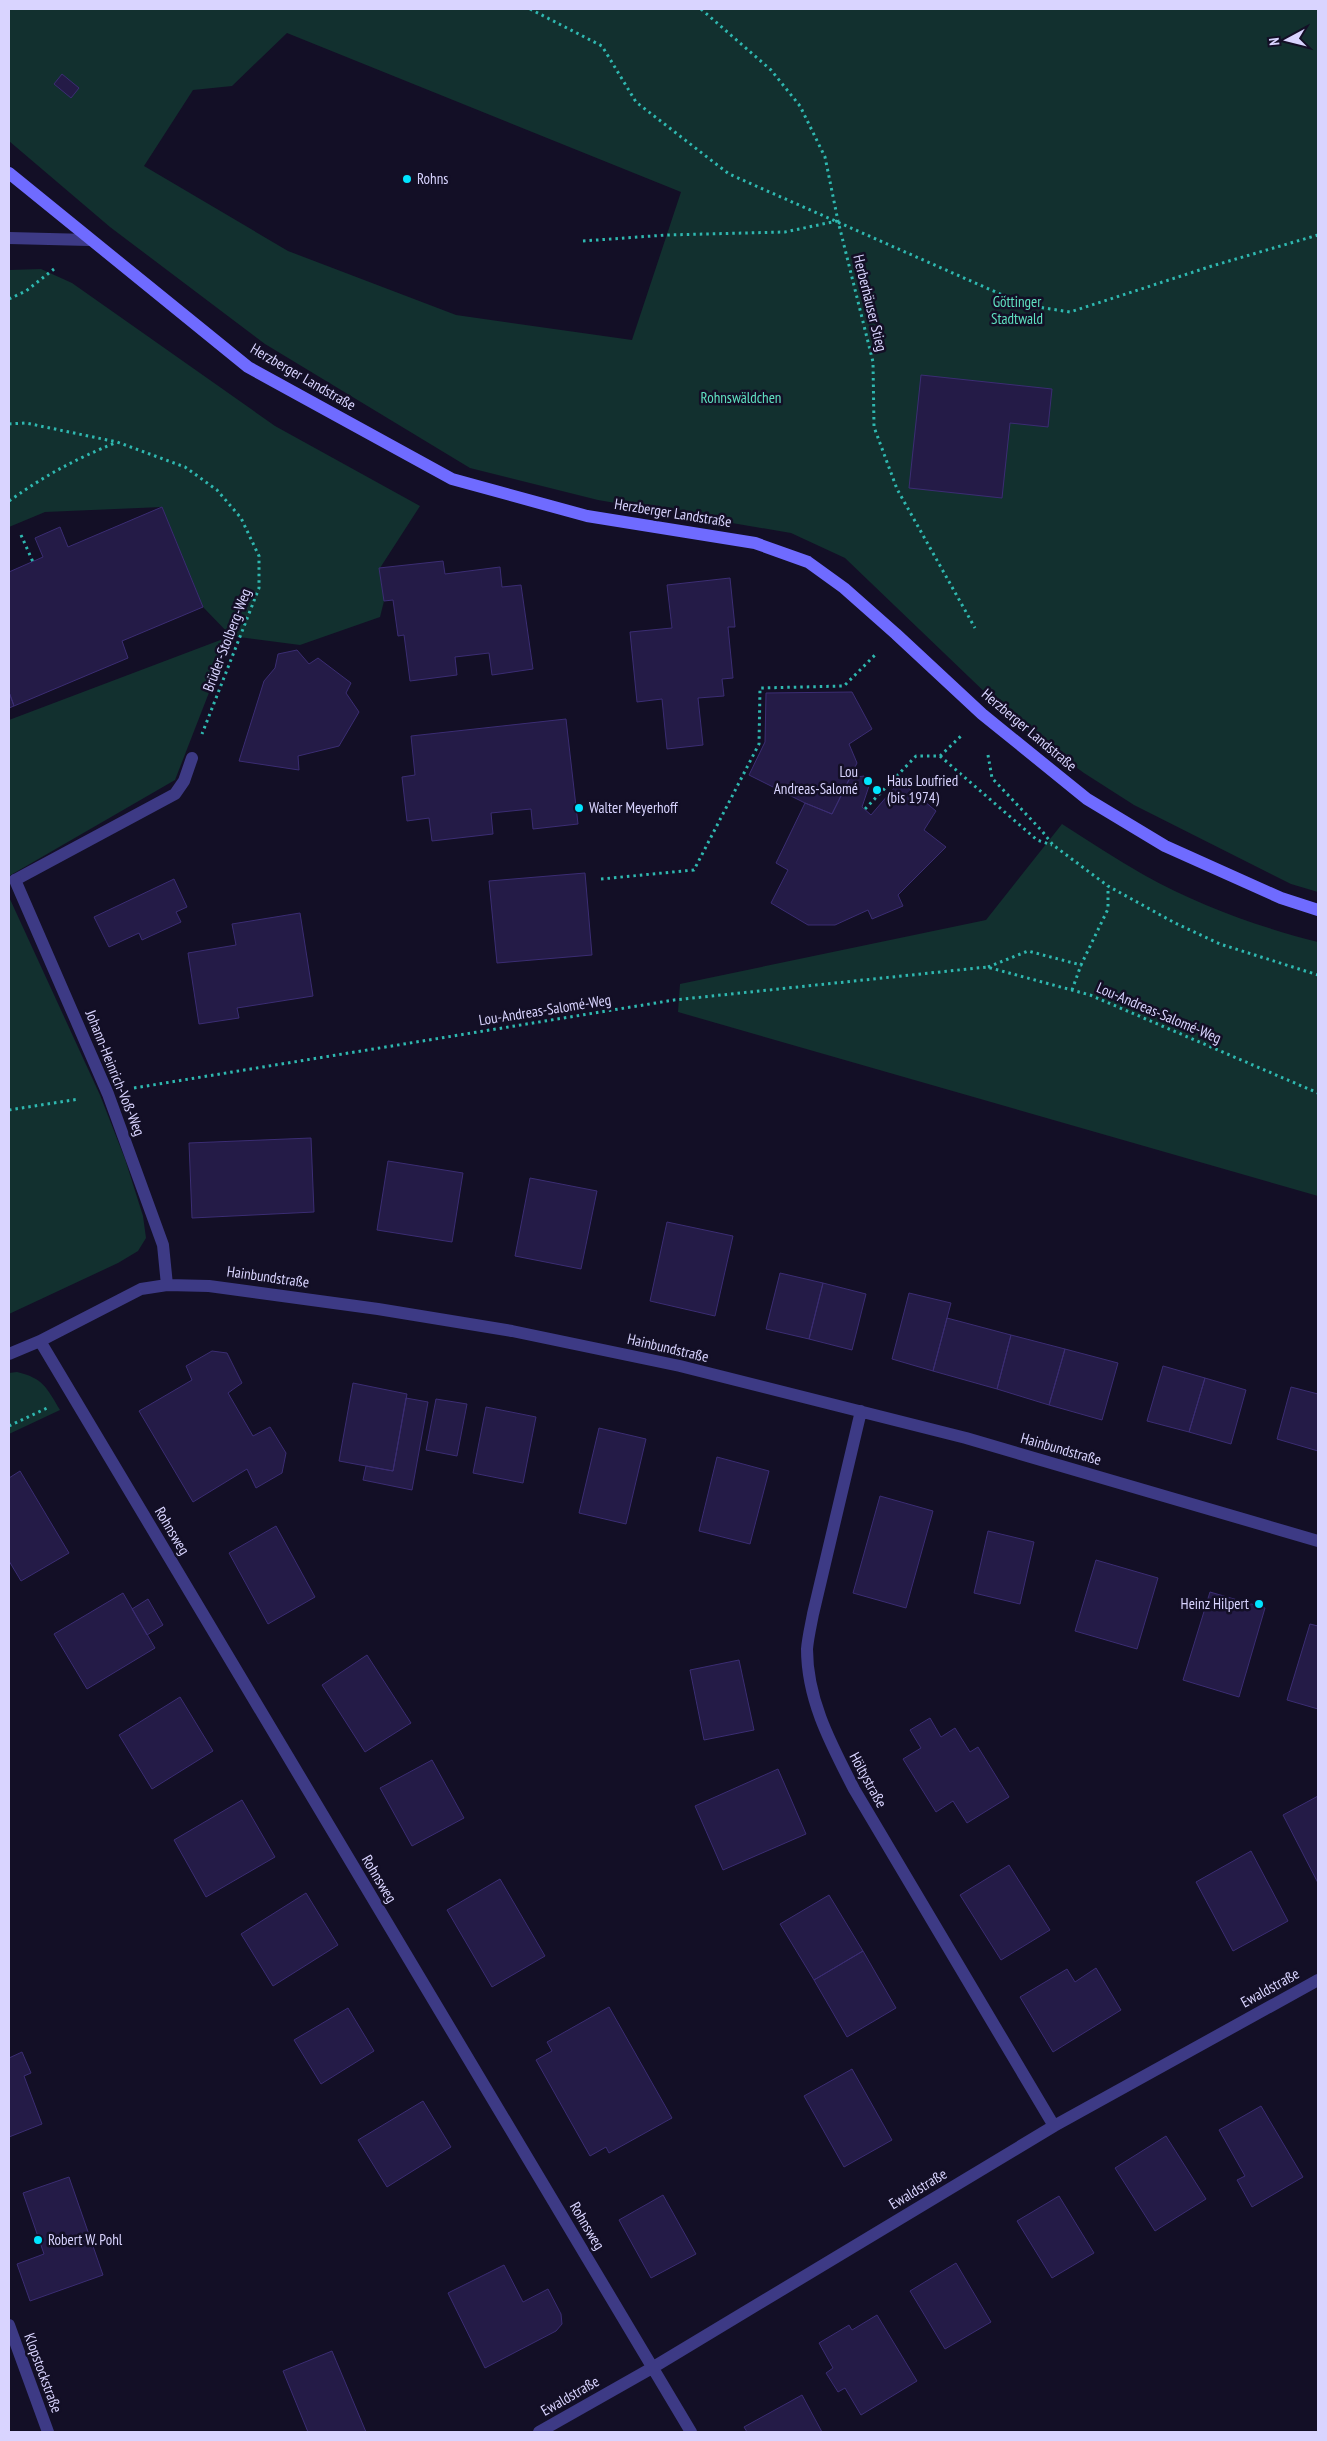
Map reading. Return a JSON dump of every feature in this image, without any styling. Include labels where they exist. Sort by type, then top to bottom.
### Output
[{"type":"street","name":"Herzberger Landstraße","points":[[9,173],[89,240],[248,367],[452,479],[587,516],[756,542],[808,562],[844,588],[982,714],[1087,799],[1165,846],[1281,898],[1318,910]]},
{"type":"street","points":[[9,238],[89,240]]},
{"type":"street","name":"Johann-Heinrich-Voß-Weg","points":[[167,1285],[163,1245],[108,1094],[15,880],[175,794],[184,781],[192,758]]},
{"type":"street","name":"Hainbundstraße","points":[[9,1354],[40,1341],[141,1289],[167,1285],[209,1286],[378,1308],[512,1331],[680,1366],[861,1411],[966,1438],[1318,1542]]},
{"type":"street","name":"Rohnsweg","points":[[40,1341],[691,2432]]},
{"type":"street","name":"Höltystraße","points":[[861,1411],[813,1614],[807,1648],[811,1693],[826,1735],[854,1789],[1054,2126]]},
{"type":"street","name":"Ewaldstraße","points":[[539,2432],[652,2368],[1054,2126],[1318,1980]]},
{"type":"street","name":"Klopstockstraße","points":[[9,2325],[48,2432]]},
{"type":"path","points":[[530,9],[602,46],[636,102],[729,174],[1025,304],[1070,312],[1212,266],[1318,235]]},
{"type":"path","name":"Herberhäuser Stieg","points":[[701,9],[771,70],[800,106],[825,158],[838,221],[873,362],[874,427],[897,489],[974,628]]},
{"type":"path","points":[[582,241],[666,235],[785,232],[838,221]]},
{"type":"path","points":[[9,299],[26,292]]},
{"type":"path","name":"Brüder-Stolberg-Weg","points":[[9,424],[26,423],[117,442],[185,467],[217,490],[241,518],[259,556],[259,588],[248,622],[192,758]]},
{"type":"path","points":[[9,501],[45,475],[72,460],[117,442]]},
{"type":"path","points":[[21,535],[33,562]]},
{"type":"path","points":[[601,879],[694,870],[759,744],[760,688],[844,686],[896,634]]},
{"type":"path","points":[[982,714],[992,778],[1042,831],[1052,845]]},
{"type":"path","points":[[940,756],[952,745]]},
{"type":"path","points":[[865,809],[916,756],[940,756],[1037,840],[1052,845],[1108,886],[1175,923],[1220,944],[1318,975]]},
{"type":"path","points":[[1072,990],[1081,965],[1108,910],[1108,886]]},
{"type":"path","name":"Lou-Andreas-Salomé-Weg","points":[[9,1110],[674,1000],[987,967],[1028,951],[1081,965]]},
{"type":"path","name":"Lou-Andreas-Salomé-Weg","points":[[987,967],[1090,996],[1318,1093]]},
{"type":"path","points":[[9,1426],[72,1395]]},
{"type":"green space","name":"Göttinger Stadtwald","points":[[9,9],[1318,9],[1318,892],[1291,884],[1134,805],[1084,773],[1020,726],[845,558],[791,533],[598,500],[470,468],[265,344],[110,227],[9,141]],"holes":[[[287,33],[681,192],[632,340],[456,315],[288,251],[144,166],[193,90],[232,86]]]},
{"type":"green space","points":[[41,269],[72,283],[275,426],[420,506],[380,568],[384,601],[380,617],[300,645],[231,636],[203,607],[162,507],[45,512],[9,527],[9,270]]},
{"type":"green space","points":[[231,636],[175,780],[9,876],[9,720]]},
{"type":"green space","points":[[1062,824],[1134,869],[1186,896],[1251,922],[1318,942],[1318,1196],[678,1012],[680,984],[986,920]]},
{"type":"green space","points":[[9,897],[100,1095],[125,1159],[143,1216],[146,1238],[138,1251],[118,1263],[9,1314]]},
{"type":"green space","points":[[9,1373],[26,1374],[39,1381],[60,1410],[9,1434]]},
{"type":"building","points":[[62,74],[79,88],[71,98],[54,84]]},
{"type":"building","points":[[921,375],[1052,389],[1048,427],[1010,423],[1002,498],[909,488]]},
{"type":"building","points":[[162,507],[203,607],[122,641],[128,658],[14,706],[9,692],[9,572],[43,557],[35,538],[60,527],[68,547]]},
{"type":"building","points":[[443,561],[445,574],[500,567],[502,587],[521,585],[533,669],[492,675],[489,653],[455,657],[457,675],[410,681],[404,635],[398,636],[393,600],[384,601],[379,568]]},
{"type":"building","points":[[730,578],[735,627],[728,627],[733,678],[722,679],[724,696],[698,698],[703,745],[667,749],[662,699],[637,702],[630,632],[672,628],[667,585]]},
{"type":"building","points":[[297,650],[309,664],[318,658],[351,683],[346,693],[359,712],[339,746],[298,756],[299,770],[239,761],[264,681],[275,668],[278,654]]},
{"type":"building","points":[[9,692],[14,706],[9,708]]},
{"type":"building","points":[[852,692],[872,729],[849,744],[857,763],[832,814],[805,803],[749,775],[765,742],[766,693]]},
{"type":"building","points":[[566,719],[578,824],[533,829],[531,809],[491,813],[493,834],[432,841],[429,818],[407,821],[402,777],[415,775],[411,736]]},
{"type":"building","points":[[864,776],[869,786],[862,807],[871,815],[900,781],[936,811],[924,830],[946,847],[898,895],[903,906],[872,919],[868,910],[835,925],[808,925],[771,903],[788,870],[776,863],[805,803],[832,814],[850,778]]},
{"type":"building","points":[[585,873],[592,955],[497,963],[489,881]]},
{"type":"building","points":[[174,879],[187,907],[176,912],[181,922],[142,940],[139,933],[109,947],[94,917]]},
{"type":"building","points":[[300,913],[313,996],[237,1008],[239,1018],[199,1024],[188,953],[236,945],[232,924]]},
{"type":"building","points":[[311,1138],[314,1212],[192,1218],[189,1143]]},
{"type":"building","points":[[388,1161],[463,1173],[452,1242],[377,1230]]},
{"type":"building","points":[[530,1178],[597,1191],[581,1269],[515,1256]]},
{"type":"building","points":[[667,1222],[733,1236],[715,1316],[650,1301]]},
{"type":"building","points":[[780,1273],[823,1283],[809,1339],[766,1329]]},
{"type":"building","points":[[823,1283],[866,1294],[852,1350],[809,1339]]},
{"type":"building","points":[[909,1293],[951,1303],[933,1371],[892,1359]]},
{"type":"building","points":[[947,1318],[1011,1335],[997,1389],[933,1371]]},
{"type":"building","points":[[1011,1335],[1065,1349],[1049,1405],[997,1389]]},
{"type":"building","points":[[1065,1349],[1118,1363],[1102,1420],[1049,1405]]},
{"type":"building","points":[[212,1351],[227,1353],[242,1383],[228,1393],[253,1436],[270,1427],[286,1453],[282,1473],[256,1488],[247,1469],[193,1502],[139,1411],[192,1380],[186,1366]]},
{"type":"building","points":[[1163,1366],[1205,1378],[1189,1432],[1147,1421]]},
{"type":"building","points":[[1205,1378],[1246,1390],[1231,1444],[1189,1432]]},
{"type":"building","points":[[353,1383],[407,1394],[393,1471],[339,1461]]},
{"type":"building","points":[[1291,1387],[1318,1394],[1318,1451],[1277,1439]]},
{"type":"building","points":[[406,1398],[428,1402],[412,1490],[363,1480],[366,1466],[393,1471]]},
{"type":"building","points":[[436,1399],[467,1404],[457,1456],[426,1450]]},
{"type":"building","points":[[486,1407],[536,1417],[523,1483],[473,1473]]},
{"type":"building","points":[[599,1428],[646,1439],[626,1524],[579,1513]]},
{"type":"building","points":[[717,1457],[769,1471],[750,1544],[699,1531]]},
{"type":"building","points":[[20,1471],[69,1553],[21,1581],[9,1561],[9,1478]]},
{"type":"building","points":[[880,1496],[933,1511],[906,1608],[853,1593]]},
{"type":"building","points":[[276,1526],[315,1597],[268,1624],[229,1553]]},
{"type":"building","points":[[988,1531],[1034,1542],[1020,1604],[974,1593]]},
{"type":"building","points":[[1096,1560],[1158,1578],[1137,1649],[1075,1631]]},
{"type":"building","points":[[1210,1592],[1265,1608],[1239,1697],[1183,1680]]},
{"type":"building","points":[[123,1593],[155,1648],[87,1689],[54,1634]]},
{"type":"building","points":[[148,1599],[163,1625],[147,1635],[132,1609]]},
{"type":"building","points":[[1310,1624],[1318,1626],[1318,1709],[1287,1700]]},
{"type":"building","points":[[367,1655],[411,1723],[365,1752],[322,1685]]},
{"type":"building","points":[[739,1660],[754,1730],[704,1740],[690,1670]]},
{"type":"building","points":[[180,1697],[213,1751],[152,1789],[119,1735]]},
{"type":"building","points":[[930,1718],[941,1737],[955,1728],[970,1752],[978,1747],[1009,1797],[967,1823],[953,1801],[936,1812],[903,1759],[921,1748],[910,1730]]},
{"type":"building","points":[[432,1760],[464,1818],[412,1846],[380,1788]]},
{"type":"building","points":[[778,1769],[806,1834],[723,1870],[695,1806]]},
{"type":"building","points":[[1318,1796],[1318,1883],[1283,1815]]},
{"type":"building","points":[[242,1800],[275,1857],[206,1897],[174,1840]]},
{"type":"building","points":[[1251,1851],[1288,1921],[1233,1951],[1196,1882]]},
{"type":"building","points":[[1009,1865],[1050,1930],[1001,1960],[960,1895]]},
{"type":"building","points":[[500,1879],[545,1956],[492,1987],[447,1910]]},
{"type":"building","points":[[306,1893],[338,1945],[273,1986],[241,1934]]},
{"type":"building","points":[[829,1895],[863,1951],[814,1980],[780,1924]]},
{"type":"building","points":[[863,1951],[896,2008],[847,2037],[814,1980]]},
{"type":"building","points":[[1096,1968],[1121,2010],[1053,2052],[1020,1997],[1067,1969],[1075,1982]]},
{"type":"building","points":[[609,2007],[672,2118],[609,2153],[606,2147],[590,2156],[536,2060],[552,2051],[547,2042]]},
{"type":"building","points":[[348,2008],[374,2051],[321,2084],[294,2040]]},
{"type":"building","points":[[22,2052],[31,2073],[24,2076],[42,2124],[9,2137],[9,2058]]},
{"type":"building","points":[[852,2069],[892,2140],[844,2167],[804,2096]]},
{"type":"building","points":[[423,2101],[451,2147],[387,2187],[358,2140]]},
{"type":"building","points":[[1261,2106],[1303,2177],[1252,2207],[1237,2180],[1245,2176],[1219,2130]]},
{"type":"building","points":[[1166,2136],[1206,2199],[1155,2231],[1115,2168]]},
{"type":"building","points":[[69,2177],[103,2275],[30,2301],[17,2264],[44,2254],[23,2193]]},
{"type":"building","points":[[663,2195],[696,2254],[651,2278],[619,2220]]},
{"type":"building","points":[[1059,2196],[1094,2253],[1052,2278],[1017,2221]]},
{"type":"building","points":[[956,2263],[991,2322],[945,2349],[910,2291]]},
{"type":"building","points":[[504,2265],[523,2302],[548,2289],[561,2314],[562,2324],[556,2331],[485,2368],[448,2293]]},
{"type":"building","points":[[877,2315],[917,2381],[861,2415],[845,2388],[838,2392],[826,2373],[833,2368],[819,2343],[849,2325],[852,2330]]},
{"type":"building","points":[[332,2351],[366,2432],[308,2432],[283,2371]]},
{"type":"building","points":[[802,2395],[822,2432],[747,2432],[744,2427]]},
{"type":"place","name":"Rohns","points":[[407,179]]},
{"type":"place","name":"Lou Andreas-Salomé","points":[[868,781]]},
{"type":"place","name":"Haus Loufried (bis 1974)","points":[[877,790]]},
{"type":"place","name":"Walter Meyerhoff","points":[[579,808]]},
{"type":"place","name":"Heinz Hilpert","points":[[1259,1604]]},
{"type":"place","name":"Robert W. Pohl","points":[[38,2240]]},
{"type":"park label","name":"Rohnswäldchen","points":[[741,398]]}]
